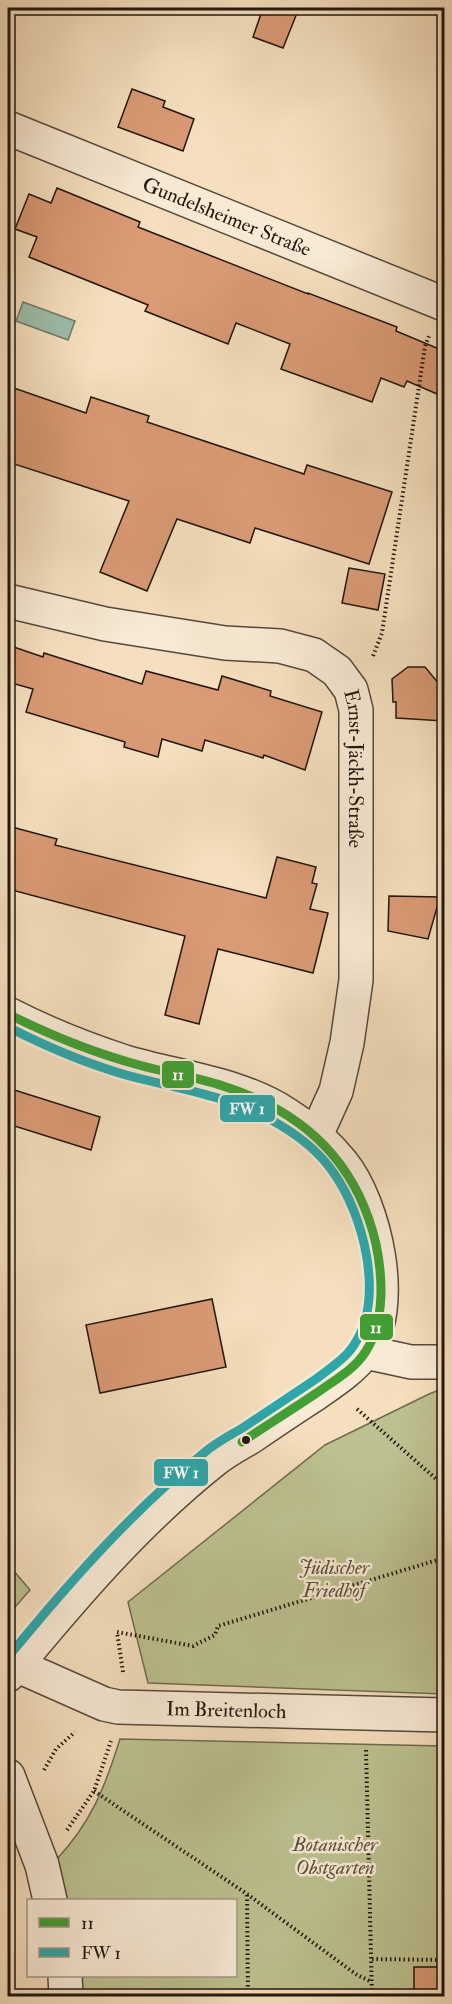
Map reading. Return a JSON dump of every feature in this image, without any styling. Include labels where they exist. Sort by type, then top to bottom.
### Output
[{"type":"street","name":"Gundelsheimer Straße","points":[[8,128],[444,304]]},
{"type":"street","name":"Ernst-Jäckh-Straße","points":[[8,601],[105,624],[225,643],[280,646],[314,655],[337,671],[351,690],[356,710],[356,980],[347,1043],[336,1091],[316,1135]]},
{"type":"street","points":[[8,1014],[39,1029],[126,1062],[234,1089],[284,1113],[316,1135],[343,1164],[364,1204],[375,1238],[381,1274],[381,1305],[376,1327],[365,1352],[328,1385],[214,1460],[147,1520],[84,1584],[12,1670]]},
{"type":"street","points":[[365,1352],[411,1362],[444,1362]]},
{"type":"street","name":"Im Breitenloch","points":[[12,1670],[111,1706],[444,1715]]},
{"type":"street","points":[[8,1776],[42,1865],[50,1899]]},
{"type":"street","points":[[65,1977],[66,1996]]},
{"type":"path","points":[[382,633],[425,346]]},
{"type":"path","points":[[328,1385],[444,1486]]},
{"type":"path","points":[[27,1822],[45,1770],[56,1749],[111,1706],[125,1683],[117,1632],[193,1646],[215,1635],[218,1626],[444,1558]]},
{"type":"path","points":[[42,1865],[94,1791],[109,1750],[111,1706]]},
{"type":"path","points":[[366,1713],[366,1807],[372,1996]]},
{"type":"path","points":[[94,1791],[247,1894],[357,1975],[372,1982]]},
{"type":"path","points":[[247,1894],[248,1996]]},
{"type":"path","points":[[372,1959],[444,1960]]},
{"type":"green space","name":"Jüdischer Friedhof","points":[[444,1388],[444,1694],[148,1683],[128,1602],[325,1445]]},
{"type":"green space","points":[[8,1564],[30,1590],[8,1615]]},
{"type":"green space","name":"Botanischer Obstgarten","points":[[120,1739],[444,1746],[444,1996],[76,1996],[75,1977],[237,1977],[237,1899],[64,1899],[56,1860],[88,1818],[109,1773]]},
{"type":"shaded area","points":[[23,302],[75,321],[68,340],[16,321]]},
{"type":"building","points":[[263,8],[299,8],[283,48],[253,37]]},
{"type":"building","points":[[132,89],[165,101],[163,107],[194,119],[183,151],[118,127]]},
{"type":"building","points":[[57,188],[140,222],[138,227],[397,327],[396,331],[444,351],[444,397],[407,381],[404,387],[381,378],[372,402],[281,369],[290,344],[236,323],[228,344],[145,311],[148,305],[29,257],[37,237],[15,229],[29,194],[51,203]]},
{"type":"building","points":[[8,386],[86,413],[91,397],[149,416],[147,422],[304,474],[307,465],[392,492],[369,564],[255,528],[250,543],[177,519],[147,591],[100,572],[129,501],[8,462]]},
{"type":"building","points":[[349,568],[385,574],[378,610],[342,603]]},
{"type":"building","points":[[8,645],[43,657],[44,653],[142,684],[146,671],[218,690],[222,676],[271,691],[270,696],[322,712],[305,770],[264,755],[263,758],[205,740],[202,751],[162,739],[158,757],[124,747],[125,742],[26,712],[33,689],[8,682]]},
{"type":"building","points":[[408,667],[425,667],[444,690],[444,721],[396,718],[392,679]]},
{"type":"building","points":[[8,826],[57,839],[55,845],[266,898],[277,857],[316,867],[312,883],[317,884],[310,909],[328,913],[313,973],[218,949],[199,1024],[165,1015],[185,936],[8,889]]},
{"type":"building","points":[[389,896],[440,897],[428,939],[388,931]]},
{"type":"building","points":[[8,1088],[100,1117],[91,1150],[8,1124]]},
{"type":"building","points":[[212,1299],[226,1367],[100,1393],[86,1325]]},
{"type":"building","points":[[414,1967],[444,1967],[444,1996],[414,1996]]},
{"type":"transit line","name":"11","points":[[8,1014],[89,1049],[139,1065],[223,1086],[278,1110],[302,1125],[322,1144],[340,1165],[355,1188],[376,1244],[380,1271],[381,1299],[377,1326],[372,1339],[366,1351],[344,1374],[242,1442]]},
{"type":"transit line","points":[[8,1027],[95,1065],[205,1094],[243,1107],[262,1115],[295,1135],[322,1158],[344,1190],[361,1233],[367,1257],[369,1281],[368,1304],[363,1326],[354,1345],[346,1355],[316,1379],[210,1448],[151,1499],[101,1550],[8,1657]]}]
